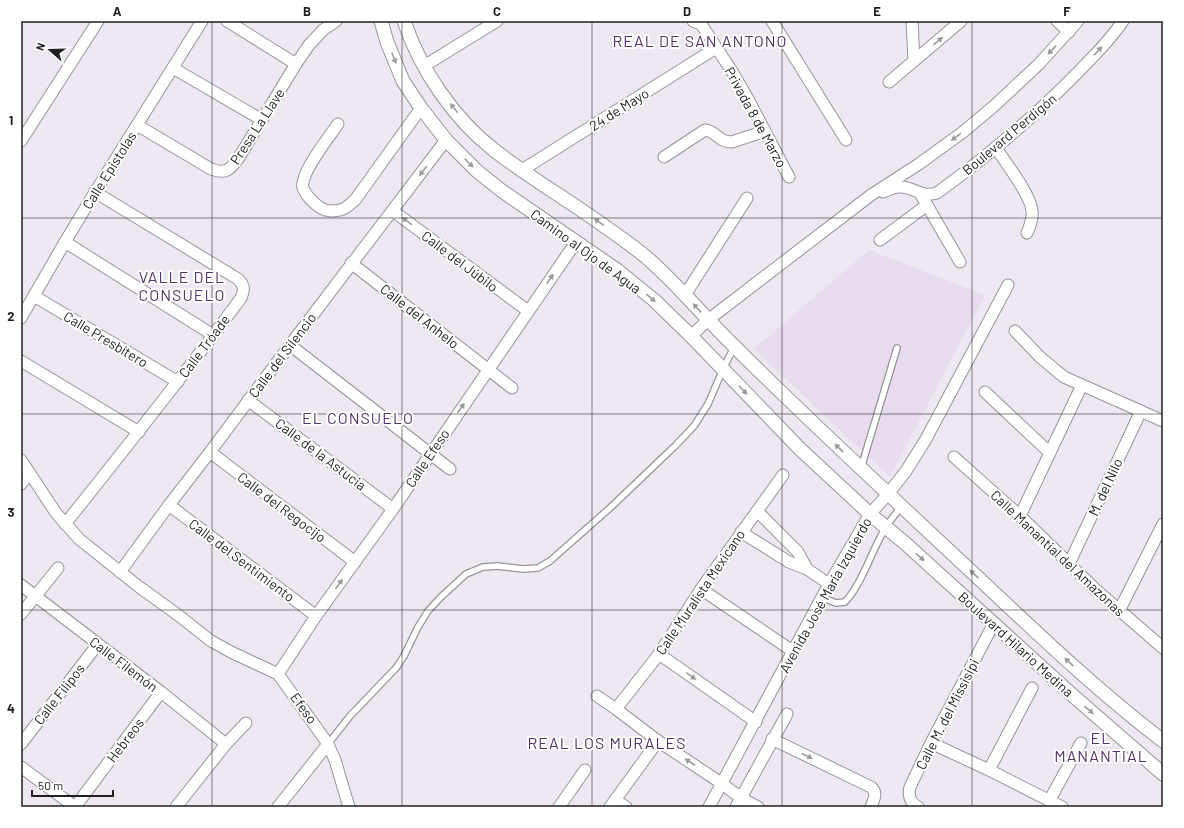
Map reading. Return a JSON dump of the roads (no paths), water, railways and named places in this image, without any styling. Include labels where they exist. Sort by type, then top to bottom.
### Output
[{"type":"street","points":[[21,141],[25,125],[98,21]]},
{"type":"street","points":[[227,21],[296,64]]},
{"type":"street","name":"Presa La Llave","points":[[137,125],[211,169],[219,172],[225,172],[238,159],[308,45],[323,30],[336,21]]},
{"type":"street","name":"Camino al Ojo de Agua","points":[[381,21],[387,42],[403,81],[421,108],[446,140],[477,171],[502,191],[618,270],[654,300],[691,336],[800,449],[870,514]]},
{"type":"street","name":"Camino al Ojo de Agua","points":[[404,21],[408,33],[424,66],[438,89],[464,121],[492,148],[630,244],[656,265],[735,347],[888,494]]},
{"type":"street","points":[[424,66],[497,21]]},
{"type":"street","points":[[772,21],[846,140]]},
{"type":"street","points":[[912,21],[914,61]]},
{"type":"street","points":[[889,82],[962,21]]},
{"type":"street","points":[[1057,21],[1069,32]]},
{"type":"street","name":"Boulevard Perdigón","points":[[691,336],[708,320],[871,195],[919,164],[963,132],[994,106],[1038,65],[1078,21]]},
{"type":"street","name":"Boulevard Perdigón","points":[[871,195],[899,187],[930,195],[937,193],[996,148],[1066,85],[1114,34],[1124,21]]},
{"type":"street","name":"Calle Epistolas","points":[[21,318],[95,192],[201,22]]},
{"type":"street","name":"Privada 8 de Marzo","points":[[700,22],[744,93],[789,177]]},
{"type":"street","name":"24 de Mayo","points":[[522,170],[716,48]]},
{"type":"street","points":[[173,68],[262,120]]},
{"type":"street","points":[[338,124],[308,168],[304,177],[303,187],[305,193],[321,208],[326,210],[342,210],[355,200],[421,108]]},
{"type":"street","points":[[664,157],[705,130],[710,130],[720,140],[727,142],[732,142],[764,131]]},
{"type":"street","name":"Calle del Silencio","points":[[120,572],[169,504],[446,140]]},
{"type":"street","points":[[996,148],[1030,202],[1032,219],[1027,233]]},
{"type":"street","name":"Calle Tróade","points":[[65,524],[178,382],[241,298],[244,291],[243,284],[238,278],[95,192]]},
{"type":"street","points":[[920,193],[960,262]]},
{"type":"street","points":[[685,295],[747,198]]},
{"type":"street","points":[[880,240],[926,205]]},
{"type":"street","name":"Calle del Júbilo","points":[[393,211],[528,311]]},
{"type":"street","points":[[65,242],[213,335]]},
{"type":"street","name":"Calle Efeso","points":[[278,674],[316,616],[393,508],[576,242]]},
{"type":"street","name":"Calle del Anhelo","points":[[351,263],[512,388]]},
{"type":"street","name":"Avenida José María Izquierdo","points":[[709,807],[830,584],[870,514],[906,471],[926,439],[1008,285]]},
{"type":"street","name":"Calle Presbítero","points":[[34,296],[178,382]]},
{"type":"street","points":[[1015,331],[1041,358],[1064,377],[1163,421]]},
{"type":"street","points":[[290,345],[450,469]]},
{"type":"street","points":[[21,361],[139,432]]},
{"type":"street","points":[[1020,516],[1082,386]]},
{"type":"street","points":[[985,392],[1050,453]]},
{"type":"street","name":"Calle de la Astucia","points":[[248,400],[393,508]]},
{"type":"street","name":"M. del Nilo","points":[[1069,564],[1141,411]]},
{"type":"street","name":"Calle del Regocijo","points":[[210,452],[355,562]]},
{"type":"street","name":"Calle Manantial del Amazonas","points":[[954,457],[1020,516],[1119,611],[1163,648]]},
{"type":"street","points":[[21,460],[56,513],[79,539],[157,601],[178,615],[211,641],[278,674]]},
{"type":"street","points":[[21,484],[30,474]]},
{"type":"street","name":"Calle Muralista Mexicano","points":[[616,709],[659,654],[702,589],[783,475]]},
{"type":"street","name":"Boulevard Hilario Medina","points":[[888,494],[1086,678],[1163,742]]},
{"type":"street","name":"Calle del Sentimiento","points":[[169,504],[316,616]]},
{"type":"street","points":[[757,511],[798,552],[807,569]]},
{"type":"street","name":"Boulevard Hilario Medina","points":[[870,514],[994,623],[1054,679],[1163,774]]},
{"type":"street","points":[[1119,611],[1163,524]]},
{"type":"street","points":[[742,532],[789,562],[807,569],[830,584]]},
{"type":"street","points":[[21,614],[58,568]]},
{"type":"street","name":"Calle Filemón","points":[[21,585],[161,692],[226,744]]},
{"type":"street","points":[[702,589],[794,652]]},
{"type":"street","name":"Calle M. del Missisipi","points":[[916,806],[910,799],[908,793],[910,786],[930,743],[994,623]]},
{"type":"street","name":"Calle Filipos","points":[[21,744],[98,644]]},
{"type":"street","points":[[659,654],[756,722]]},
{"type":"street","name":"Efeso","points":[[278,674],[328,744],[335,760],[349,807]]},
{"type":"street","points":[[989,770],[1032,688]]},
{"type":"street","name":"Hebreos","points":[[75,807],[161,692]]},
{"type":"street","points":[[597,696],[658,741],[721,783],[739,802],[758,807]]},
{"type":"street","points":[[739,802],[787,714]]},
{"type":"street","points":[[176,807],[226,744],[246,723]]},
{"type":"street","points":[[772,739],[871,787],[876,794],[871,807]]},
{"type":"street","points":[[626,807],[613,803],[658,741]]},
{"type":"street","points":[[930,743],[989,770],[1062,807]]},
{"type":"street","points":[[1049,801],[1080,743]]},
{"type":"street","points":[[278,807],[328,744]]},
{"type":"street","points":[[21,767],[75,807]]},
{"type":"street","points":[[559,807],[585,770]]},
{"type":"lane","points":[[328,744],[350,716],[396,668],[428,611],[466,574],[482,567],[498,566],[523,569],[538,568],[550,561],[649,472],[694,426],[708,404],[723,369],[735,347]]},
{"type":"lane","points":[[860,468],[897,348]]},
{"type":"lane","points":[[823,598],[836,603],[845,602],[854,592],[881,536],[901,507]]},
{"type":"district","name":"REAL DE SAN ANTONO","points":[[700,40]]},
{"type":"district","name":"VALLE DEL CONSUELO","points":[[182,285]]},
{"type":"district","name":"EL CONSUELO","points":[[358,417]]},
{"type":"district","name":"REAL LOS MURALES","points":[[607,742]]},
{"type":"district","name":"EL MANANTIAL","points":[[1101,746]]}]
